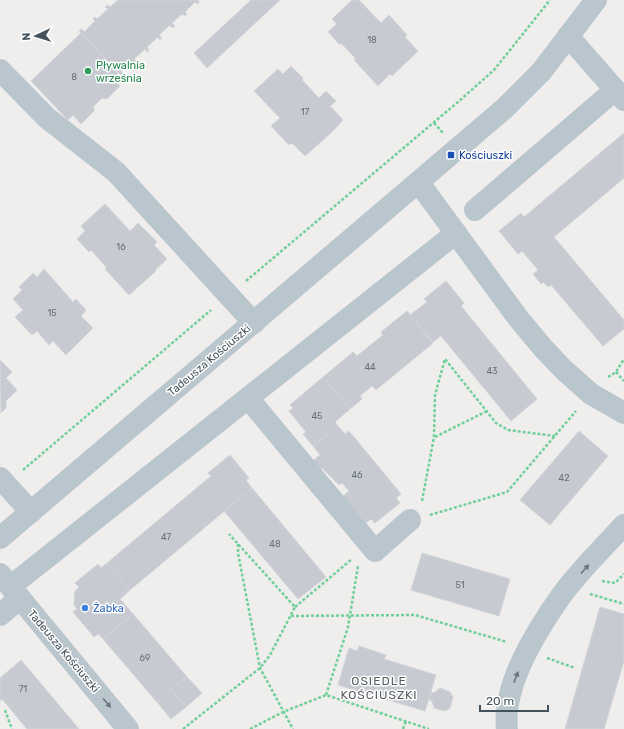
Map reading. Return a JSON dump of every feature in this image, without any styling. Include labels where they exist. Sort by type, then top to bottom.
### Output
[{"type":"street","name":"Tadeusza Kościuszki","points":[[0,538],[419,183],[519,94],[541,72],[596,0]]},
{"type":"street","points":[[475,210],[620,95],[568,36]]},
{"type":"street","points":[[0,70],[47,118],[116,172],[254,322]]},
{"type":"street","points":[[419,183],[518,318],[543,348],[564,370],[591,394],[624,413]]},
{"type":"street","points":[[0,615],[10,586],[456,233]]},
{"type":"street","points":[[248,398],[364,549],[375,551],[410,520]]},
{"type":"street","points":[[3,481],[31,512]]},
{"type":"street","points":[[507,729],[508,704],[514,680],[529,649],[562,595],[624,525]]},
{"type":"street","name":"Tadeusza Kościuszki","points":[[10,586],[128,729]]},
{"type":"path","points":[[3,481],[229,295],[434,123],[494,70],[550,0]]},
{"type":"path","points":[[434,123],[446,136]]},
{"type":"path","points":[[410,520],[424,498],[434,437],[435,395],[445,359],[496,423],[508,430],[555,436]]},
{"type":"path","points":[[410,520],[507,492],[591,394],[600,380],[616,372],[624,359]]},
{"type":"path","points":[[616,372],[624,381]]},
{"type":"path","points":[[434,437],[487,411]]},
{"type":"path","points":[[229,534],[295,607]]},
{"type":"path","points":[[238,544],[238,553],[260,668],[293,729]]},
{"type":"path","points":[[183,729],[260,668],[270,655],[295,607],[364,549]]},
{"type":"path","points":[[326,695],[350,615],[364,549]]},
{"type":"path","points":[[572,583],[586,592],[624,604]]},
{"type":"path","points":[[291,616],[415,615],[483,634],[529,649],[575,668]]},
{"type":"path","points":[[250,729],[283,712],[326,695],[429,729]]},
{"type":"path","points":[[5,710],[10,728]]},
{"type":"path","points":[[403,729],[406,721]]},
{"type":"building","points":[[118,0],[198,0],[199,2],[198,4],[195,2],[185,12],[187,14],[185,16],[182,14],[172,23],[175,26],[172,28],[170,25],[159,35],[162,38],[160,40],[158,37],[147,47],[149,50],[147,52],[145,49],[134,59],[137,61],[135,63],[132,61],[121,71],[123,74],[122,76],[79,31],[82,29],[84,32],[95,21],[93,19],[95,17],[97,19],[108,9],[105,7],[108,5],[110,7]]},
{"type":"building","points":[[251,0],[280,0],[207,68],[194,53]]},
{"type":"building","points":[[352,0],[359,0],[381,23],[389,15],[407,35],[405,37],[418,51],[392,76],[390,74],[378,86],[354,60],[356,59],[328,32],[337,24],[332,19]]},
{"type":"building","points":[[81,33],[118,73],[112,78],[120,86],[107,99],[102,98],[94,106],[94,111],[81,124],[73,115],[68,120],[31,81]]},
{"type":"building","points":[[291,66],[319,98],[326,91],[336,101],[330,106],[343,120],[305,156],[292,143],[289,145],[271,126],[280,118],[254,91],[278,69],[283,74]]},
{"type":"building","points":[[624,133],[624,178],[554,237],[624,320],[624,329],[603,346],[551,285],[548,287],[543,282],[541,284],[533,274],[538,270],[522,251],[518,254],[499,231],[521,213],[524,217]]},
{"type":"building","points":[[105,204],[130,231],[138,223],[157,242],[154,245],[167,259],[129,295],[105,269],[107,268],[91,250],[89,252],[77,239],[85,231],[81,226]]},
{"type":"building","points":[[44,269],[73,302],[76,299],[86,310],[81,316],[93,328],[66,355],[53,341],[49,345],[37,331],[32,335],[15,317],[23,310],[13,299],[22,290],[19,287],[33,273],[37,277]]},
{"type":"building","points":[[446,281],[464,303],[461,306],[537,399],[511,421],[441,336],[433,342],[410,315],[427,302],[424,299]]},
{"type":"building","points":[[407,311],[433,343],[376,390],[372,386],[360,396],[362,399],[350,409],[323,377],[353,352],[357,356],[383,335],[381,332]]},
{"type":"building","points":[[0,360],[12,372],[6,378],[17,390],[6,401],[6,408],[1,413]]},
{"type":"building","points":[[323,377],[350,409],[335,422],[338,426],[313,446],[303,434],[306,432],[289,411],[293,408],[290,405]]},
{"type":"building","points":[[338,426],[345,434],[349,431],[401,494],[396,498],[400,503],[375,523],[371,519],[366,523],[342,497],[349,491],[342,483],[339,485],[322,468],[316,473],[309,464],[320,455],[313,446]]},
{"type":"building","points":[[579,431],[608,456],[550,525],[520,500]]},
{"type":"building","points":[[230,455],[249,478],[246,480],[252,488],[130,590],[107,563],[211,476],[208,473]]},
{"type":"building","points":[[252,488],[326,577],[298,599],[224,511]]},
{"type":"building","points":[[422,553],[510,579],[499,616],[411,590]]},
{"type":"building","points":[[107,563],[130,590],[120,599],[133,614],[103,639],[98,634],[94,637],[73,612],[77,609],[74,605],[75,591],[79,587],[75,583],[98,564],[101,568]]},
{"type":"building","points":[[600,607],[624,614],[624,661],[604,729],[565,729]]},
{"type":"building","points":[[133,614],[187,677],[157,702],[103,639]]},
{"type":"building","points":[[359,646],[386,655],[384,659],[436,675],[425,711],[338,685],[349,648],[357,651]]},
{"type":"building","points":[[21,660],[79,729],[27,729],[2,699],[0,701],[0,678]]},
{"type":"building","points":[[187,677],[202,693],[186,707],[171,690]]},
{"type":"building","points":[[440,688],[450,692],[453,697],[450,708],[445,711],[434,708],[432,701],[429,700],[431,692],[434,693]]},
{"type":"building","points":[[171,690],[186,707],[171,719],[157,702]]},
{"type":"place","name":"Pływalnia września","points":[[88,71]]},
{"type":"place","name":"Kościuszki","points":[[451,155]]},
{"type":"place","name":"Żabka","points":[[85,608]]},
{"type":"district","name":"OSIEDLE KOŚCIUSZKI","points":[[379,688]]}]
